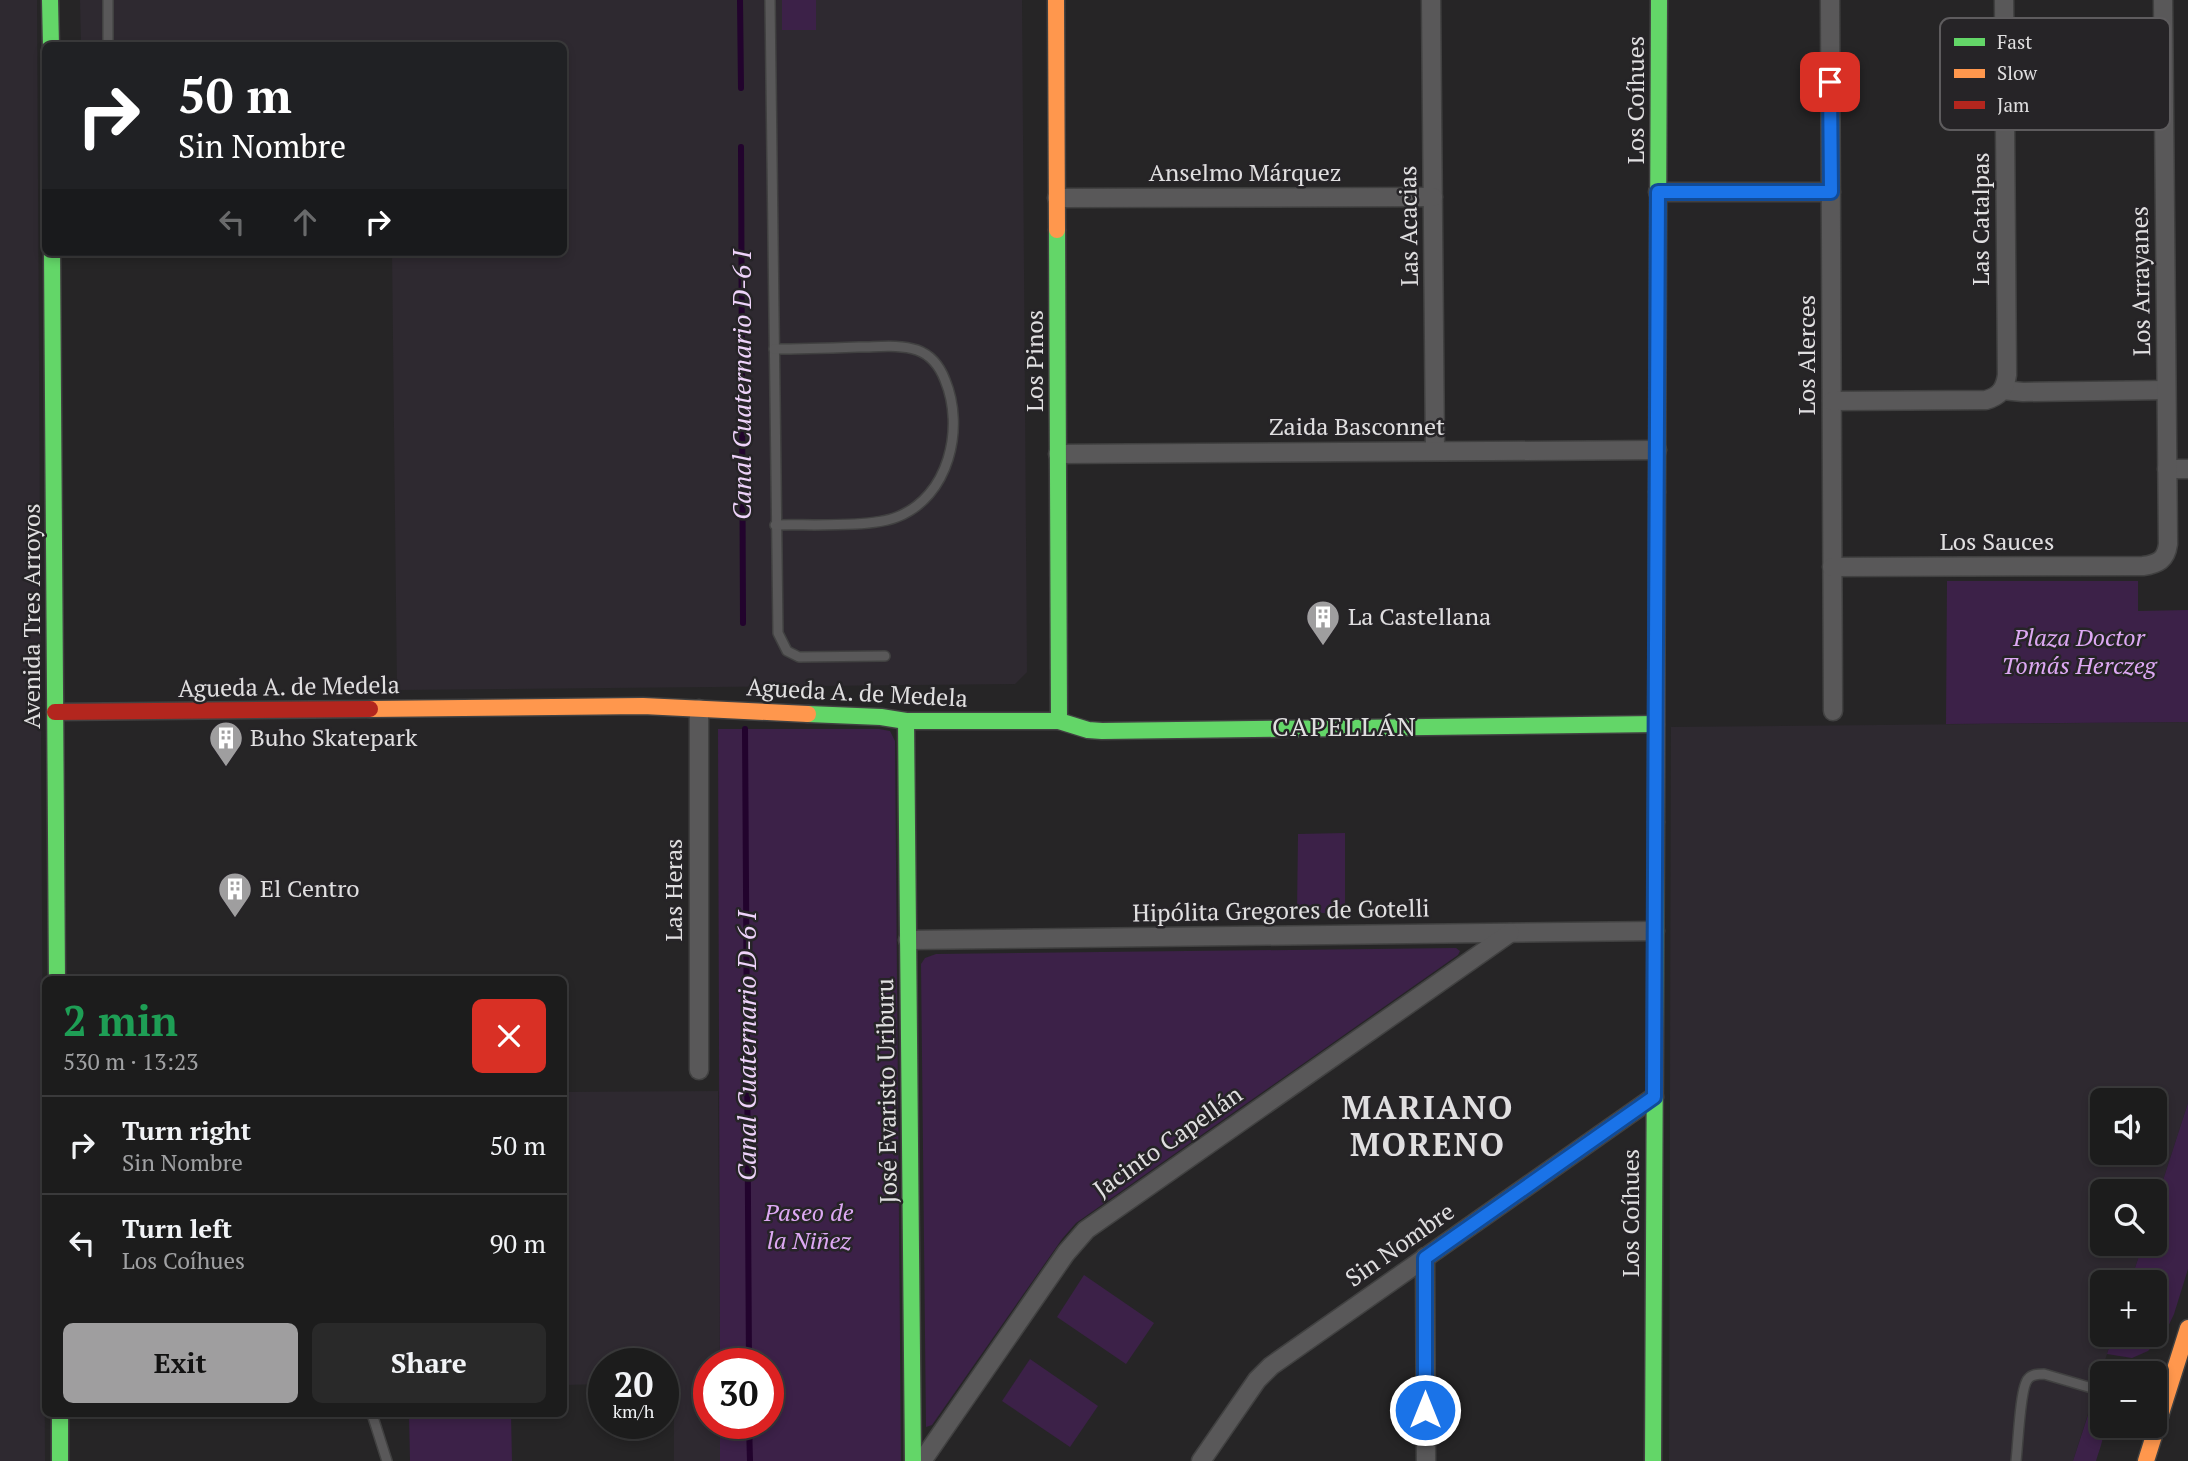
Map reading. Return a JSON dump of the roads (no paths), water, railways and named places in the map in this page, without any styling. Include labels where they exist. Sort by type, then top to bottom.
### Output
[{"type":"main road","points":[[50,0],[51,42]]},
{"type":"main road","name":"Los Pinos","points":[[1056,0],[1059,721]]},
{"type":"main road","name":"Los Coíhues","points":[[1653,1461],[1659,0]]},
{"type":"main road","name":"Avenida Tres Arroyos","points":[[52,256],[57,976]]},
{"type":"main road","name":"Agueda A. de Medela","points":[[55,712],[629,706],[881,717],[906,721],[1059,721],[1087,730],[1102,731],[1656,724]]},
{"type":"main road","name":"José Evaristo Uriburu","points":[[906,721],[913,1461]]},
{"type":"main road","points":[[2167,1383],[2188,1328]]},
{"type":"main road","points":[[60,1417],[60,1461]]},
{"type":"main road","points":[[2146,1461],[2151,1438]]},
{"type":"street","name":"Las Acacias","points":[[1431,0],[1435,451]]},
{"type":"street","name":"Los Alerces","points":[[1830,0],[1833,710]]},
{"type":"street","name":"Las Catalpas","points":[[2004,0],[2004,18]]},
{"type":"street","name":"Los Arrayanes","points":[[2163,0],[2163,18]]},
{"type":"street","name":"Las Catalpas","points":[[2002,390],[2007,361],[2005,130]]},
{"type":"street","name":"Los Arrayanes","points":[[2161,561],[2168,544],[2164,130]]},
{"type":"street","points":[[1658,192],[1831,192]]},
{"type":"street","name":"Anselmo Márquez","points":[[1056,198],[1433,197]]},
{"type":"street","points":[[1832,401],[1986,400],[2002,390],[2023,392],[2166,386]]},
{"type":"street","name":"Zaida Basconnet","points":[[1058,454],[1657,450]]},
{"type":"street","points":[[2167,469],[2188,469]]},
{"type":"street","name":"Los Sauces","points":[[1832,567],[2143,566],[2161,561]]},
{"type":"street","name":"Las Heras","points":[[699,709],[699,1070]]},
{"type":"street","name":"Hipólita Gregores de Gotelli","points":[[908,940],[1655,931]]},
{"type":"street","name":"Jacinto Capellán","points":[[922,1461],[1066,1253],[1086,1230],[1510,933]]},
{"type":"street","name":"Sin Nombre","points":[[1201,1461],[1257,1380],[1271,1366],[1654,1097]]},
{"type":"street","points":[[1425,1258],[1426,1461]]},
{"type":"lane","points":[[108,0],[108,42]]},
{"type":"lane","points":[[770,0],[777,625],[782,645],[793,655],[806,658],[885,656]]},
{"type":"lane","points":[[774,349],[894,346],[920,351],[931,358],[940,369],[954,413],[952,446],[947,462],[932,491],[908,512],[897,518],[872,523],[775,525]]},
{"type":"lane","points":[[2017,1461],[2024,1390],[2028,1379],[2044,1374],[2090,1387]]},
{"type":"lane","points":[[373,1417],[387,1461]]},
{"type":"waterway","name":"Canal Cuaternario D-6 I","points":[[740,0],[741,88]]},
{"type":"waterway","name":"Canal Cuaternario D-6 I","points":[[741,147],[743,623]]},
{"type":"waterway","name":"Canal Cuaternario D-6 I","points":[[745,729],[749,1348]]},
{"type":"waterway","name":"Canal Cuaternario D-6 I","points":[[749,1439],[750,1461]]},
{"type":"place","name":"La Castellana","points":[[1323,647]]},
{"type":"place","name":"Buho Skatepark","points":[[226,768]]},
{"type":"place","name":"El Centro","points":[[235,919]]},
{"type":"district","name":"CAPELLÁN","points":[[1345,727]]},
{"type":"district","name":"MARIANO MORENO","points":[[1428,1126]]},
{"type":"park label","name":"Plaza Doctor Tomás Herczeg","points":[[2079,652]]},
{"type":"park label","name":"Paseo de la Niñez","points":[[809,1227]]}]
